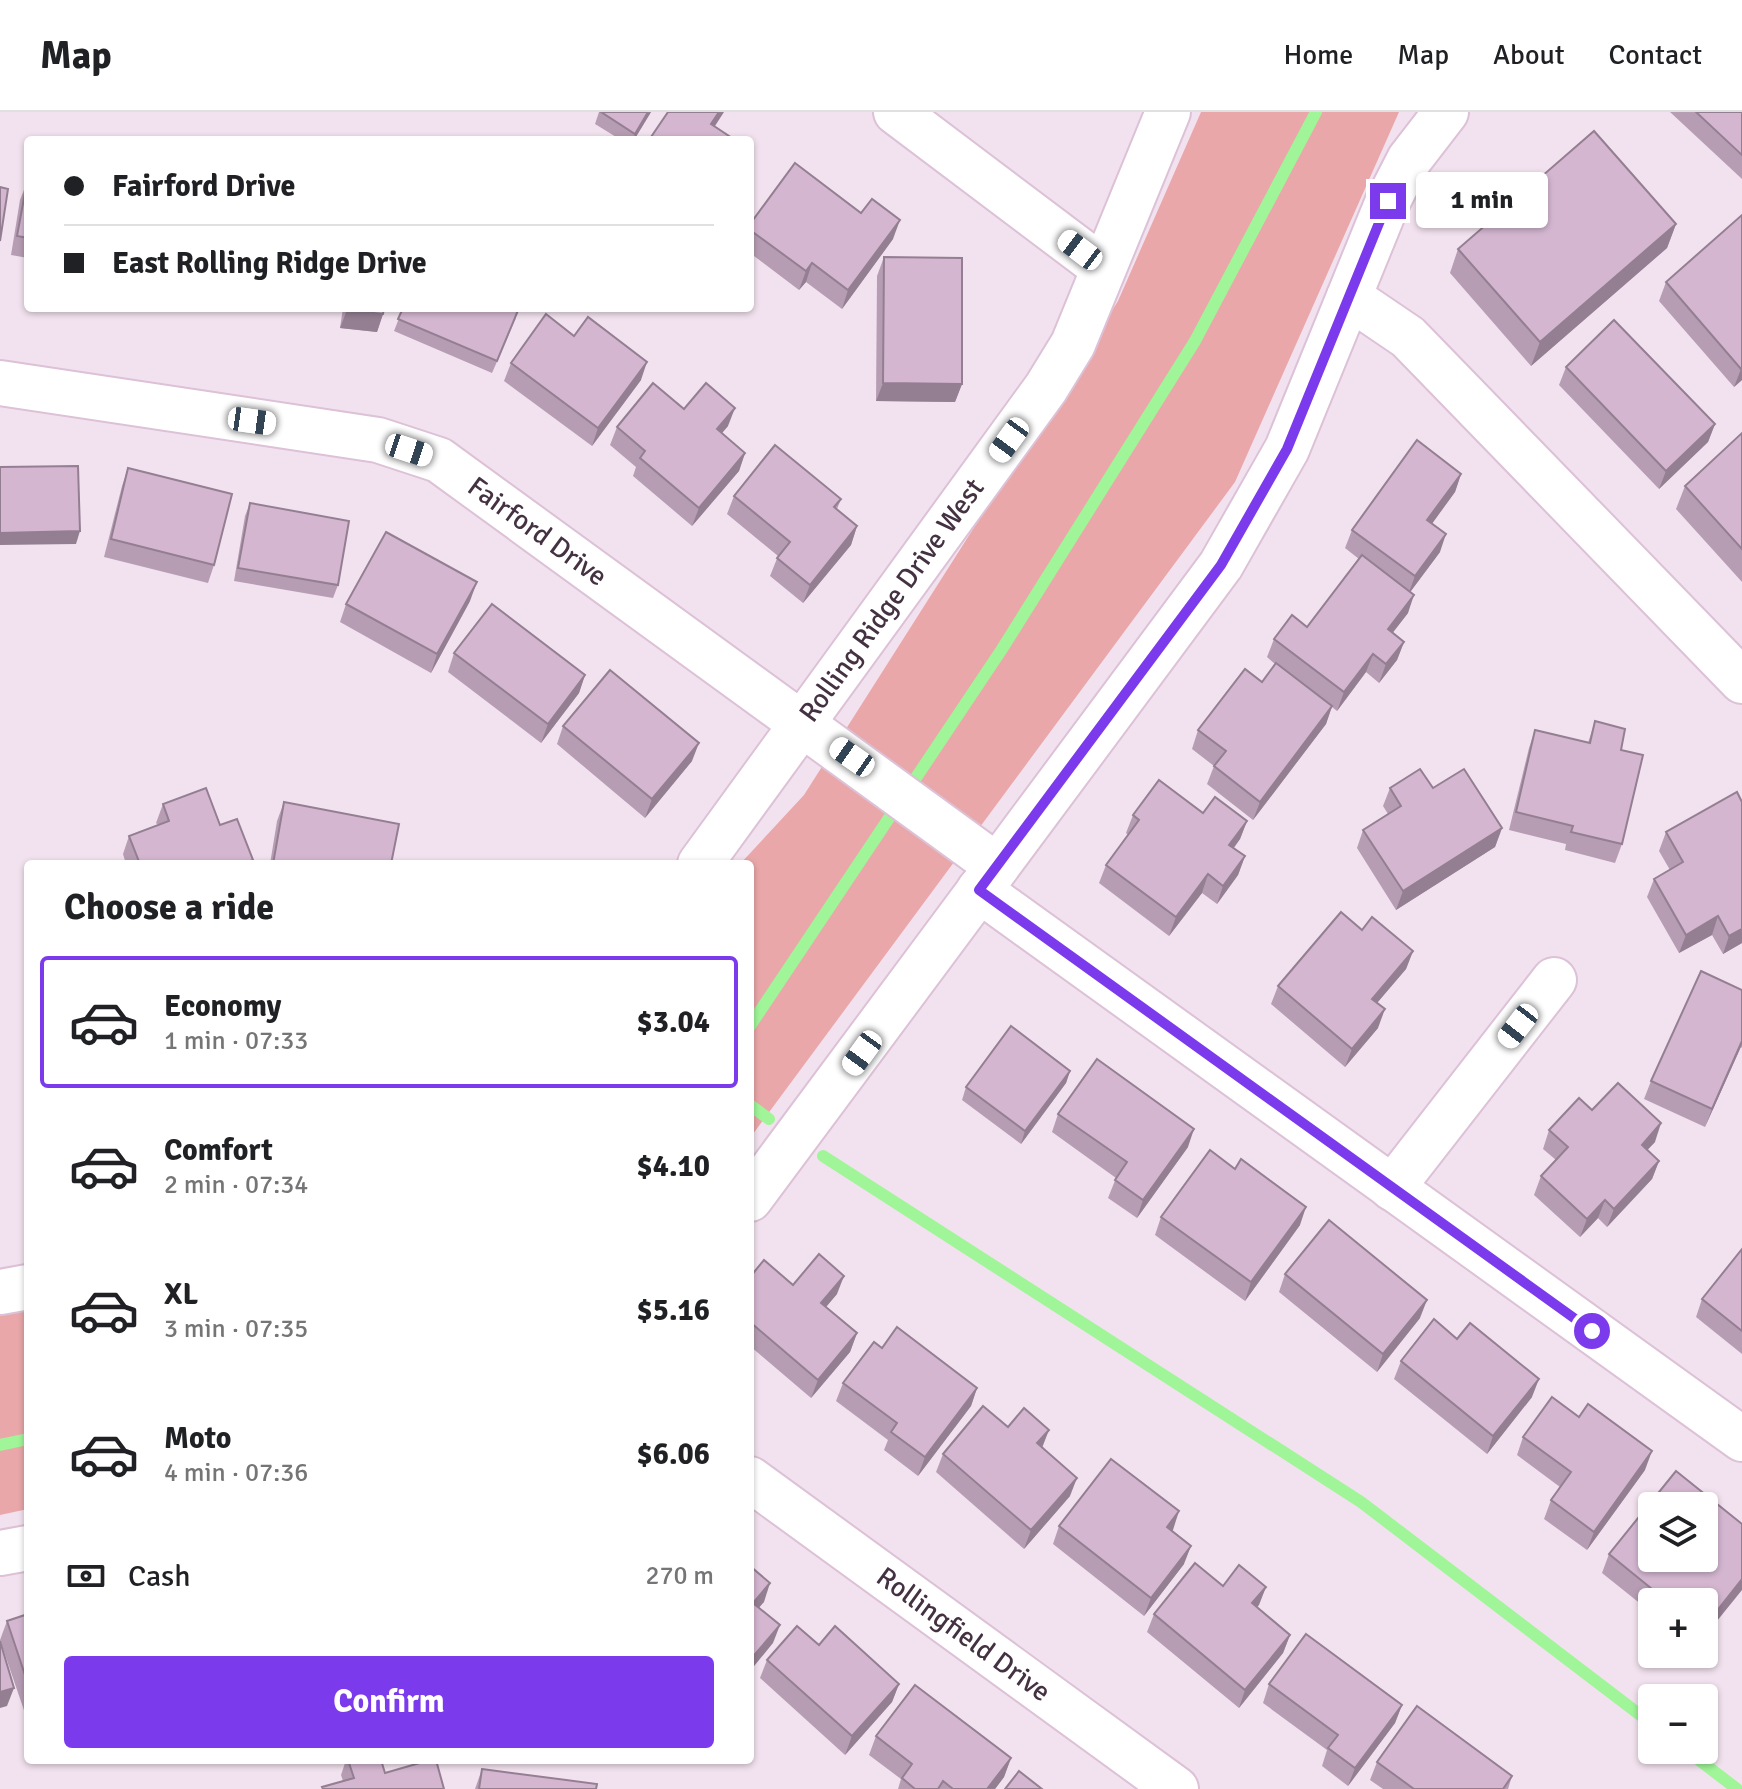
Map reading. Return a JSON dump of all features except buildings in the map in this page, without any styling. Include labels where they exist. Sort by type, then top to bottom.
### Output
[{"type":"street","points":[[896,112],[1103,268]]},
{"type":"street","name":"Rolling Ridge Drive West","points":[[703,860],[1046,388],[1073,344],[1168,112]]},
{"type":"street","points":[[754,1194],[845,1076],[1221,565],[1287,449],[1409,160],[1446,112]]},
{"type":"street","points":[[1349,297],[1408,337],[1742,681]]},
{"type":"street","name":"Fairford Drive","points":[[0,383],[378,440],[439,460],[949,828],[988,878],[1392,1188],[1742,1439]]},
{"type":"street","points":[[1392,1188],[1554,980]]},
{"type":"street","points":[[0,1292],[24,1288]]},
{"type":"street","name":"Rollingfield Drive","points":[[754,1482],[1176,1789]]},
{"type":"street","points":[[0,1553],[24,1549]]},
{"type":"shaded area","points":[[1201,112],[1399,112],[1235,482],[754,1133],[754,860],[744,860],[804,795],[1118,301]]},
{"type":"shaded area","points":[[24,1306],[24,1510],[0,1515],[0,1309]]},
{"type":"waterway","points":[[754,1020],[1002,649],[1195,341],[1316,112]]},
{"type":"waterway","points":[[754,1108],[769,1119]]},
{"type":"waterway","points":[[823,1156],[1361,1502],[1638,1713]]},
{"type":"waterway","points":[[0,1445],[24,1440]]},
{"type":"waterway","points":[[1704,1764],[1737,1789]]},
{"type":"route","points":[[1388,201],[1287,449],[1221,565],[979,890],[1592,1331]]}]
